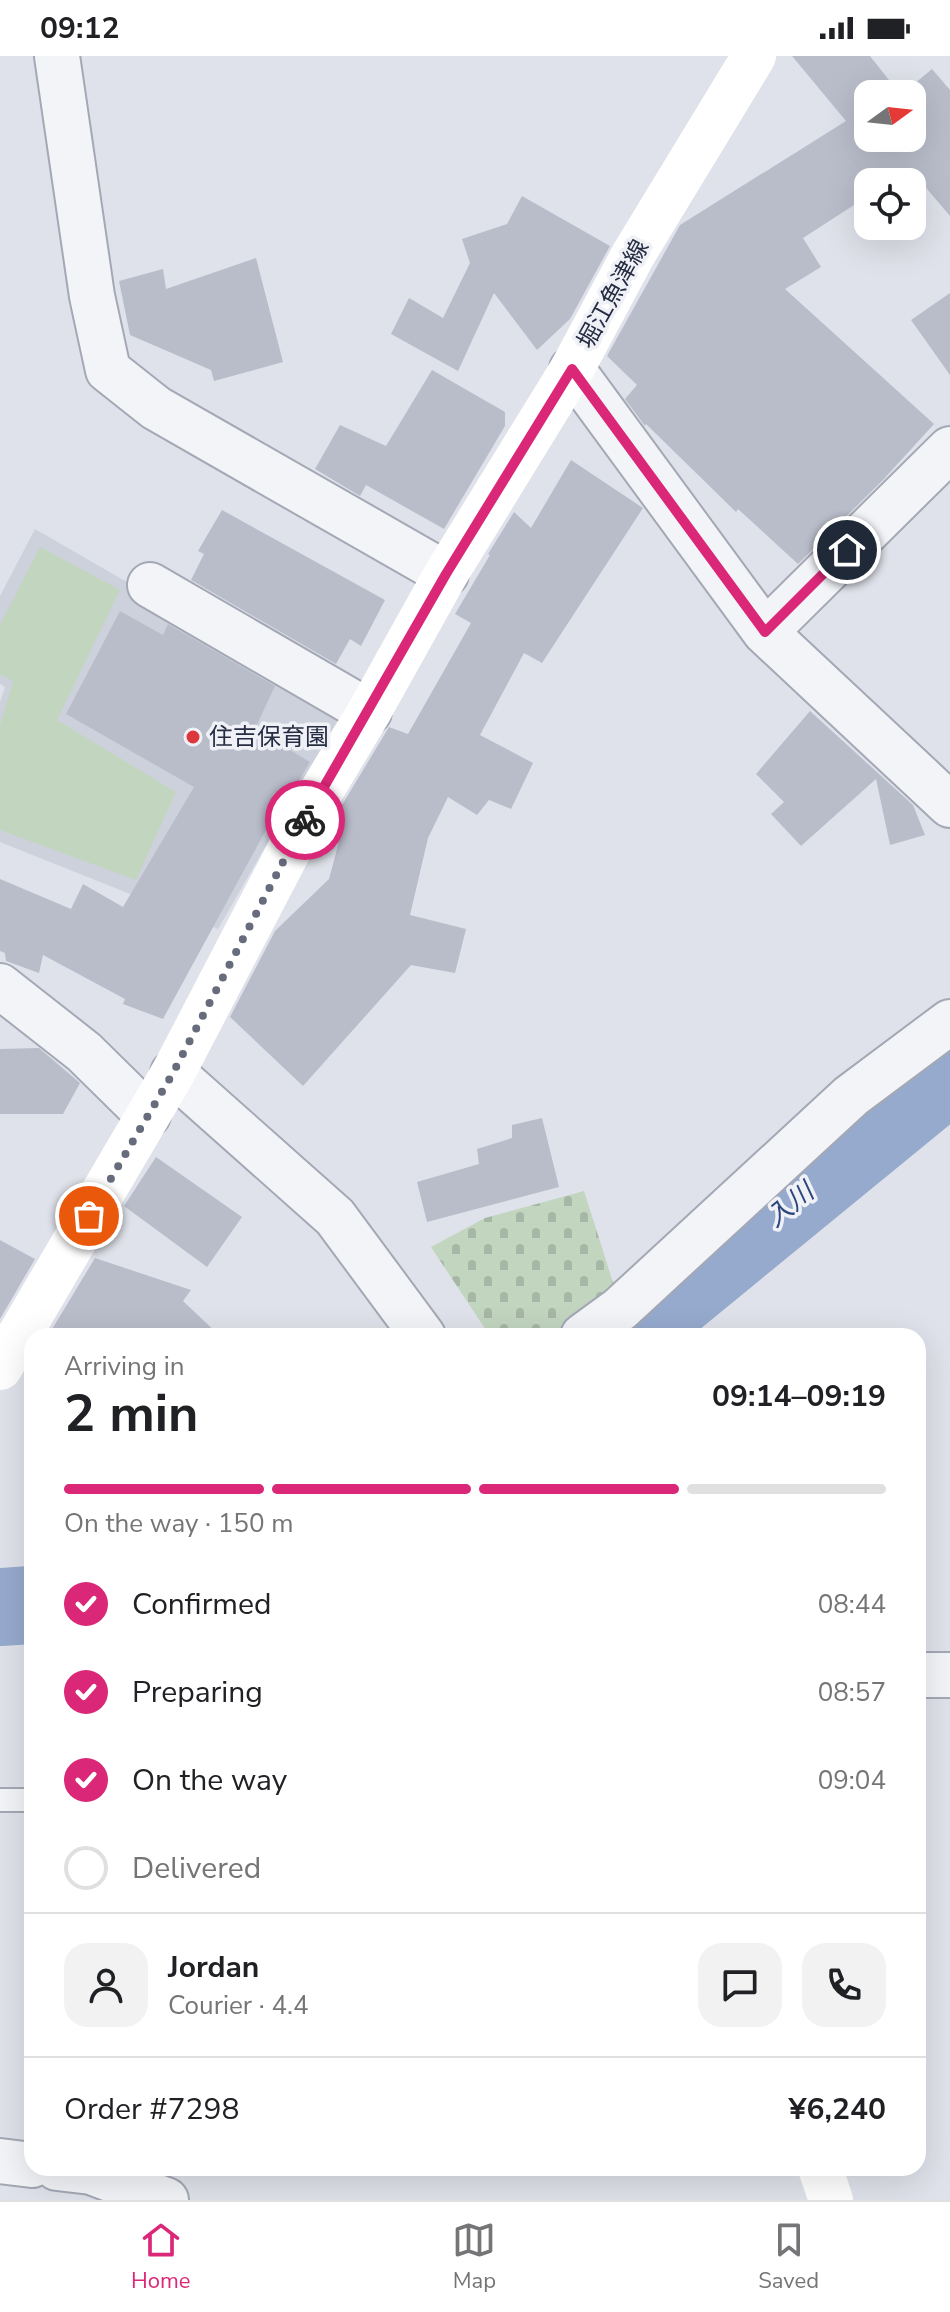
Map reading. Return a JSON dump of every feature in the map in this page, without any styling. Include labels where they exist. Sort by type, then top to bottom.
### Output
[{"type":"main road","name":"堀江魚津線","points":[[0,1368],[173,1073],[309,812],[446,574],[572,369],[633,255],[754,56]]},
{"type":"main road","points":[[823,2176],[831,2200]]},
{"type":"street","points":[[57,56],[92,296],[108,370],[156,408],[446,574]]},
{"type":"street","points":[[572,369],[765,632],[950,805]]},
{"type":"street","points":[[765,632],[950,449]]},
{"type":"street","points":[[150,585],[369,712]]},
{"type":"street","points":[[0,986],[84,1052],[148,1115]]},
{"type":"street","points":[[594,1328],[620,1309],[851,1096],[950,1022]]},
{"type":"street","points":[[173,1073],[335,1217],[417,1328]]},
{"type":"street","points":[[926,1675],[950,1675]]},
{"type":"street","points":[[0,2161],[24,2164]]},
{"type":"street","points":[[102,2176],[166,2200]]},
{"type":"lane","points":[[0,1800],[24,1800]]},
{"type":"shaded area","points":[[35,529],[345,708],[218,929],[0,842],[0,702],[5,687],[0,684],[0,596]]},
{"type":"green space","points":[[40,547],[120,590],[57,720],[176,792],[136,880],[0,830],[0,725],[13,681],[0,674],[0,625]]},
{"type":"green space","points":[[584,1191],[616,1292],[567,1328],[485,1328],[431,1247],[485,1218]]},
{"type":"building","points":[[792,56],[870,56],[889,80],[854,80],[854,152],[926,152],[926,80],[919,80],[932,69],[950,90],[950,216],[926,188],[926,168],[854,168],[854,205],[803,238],[821,267],[785,289],[934,424],[883,480],[798,564],[738,509],[736,512],[645,426],[625,399],[637,385],[607,356],[680,225],[846,121]]},
{"type":"building","points":[[522,196],[610,246],[570,319],[537,350],[494,293],[458,371],[391,334],[409,298],[443,318],[470,263],[462,239],[507,224]]},
{"type":"building","points":[[256,258],[283,362],[214,381],[211,370],[130,335],[119,281],[163,269],[166,289]]},
{"type":"building","points":[[950,293],[950,375],[911,320]]},
{"type":"building","points":[[432,370],[505,412],[505,426],[444,529],[366,485],[360,496],[315,469],[340,425],[386,446]]},
{"type":"building","points":[[571,460],[643,508],[542,663],[524,653],[480,735],[533,763],[511,809],[489,800],[477,815],[448,797],[428,838],[410,915],[466,929],[455,973],[411,965],[303,1086],[230,1017],[275,931],[329,879],[344,823],[333,820],[389,727],[408,734],[471,623],[455,614],[488,554],[514,512],[531,528]]},
{"type":"building","points":[[222,510],[385,600],[361,646],[350,639],[336,664],[191,580],[204,554],[198,551]]},
{"type":"building","points":[[120,611],[163,635],[168,624],[275,686],[255,729],[310,762],[282,809],[278,808],[163,1019],[123,1004],[125,999],[43,955],[39,973],[6,961],[5,953],[0,951],[0,879],[71,909],[83,884],[123,907],[194,787],[66,714]]},
{"type":"building","points":[[810,711],[913,805],[925,835],[890,845],[876,779],[801,846],[771,814],[784,802],[756,774]]},
{"type":"building","points":[[39,1048],[80,1083],[63,1114],[0,1114],[0,1049]]},
{"type":"building","points":[[542,1118],[559,1187],[427,1222],[417,1182],[479,1164],[477,1149],[512,1138],[512,1125]]},
{"type":"building","points":[[156,1157],[242,1217],[207,1267],[124,1206]]},
{"type":"building","points":[[0,1240],[35,1259],[0,1319]]},
{"type":"building","points":[[95,1258],[191,1290],[183,1301],[212,1328],[53,1328]]},
{"type":"waterway","name":"入川","points":[[640,1328],[950,1074]]},
{"type":"waterway","name":"入川","points":[[0,1607],[24,1606]]},
{"type":"way so far","points":[[89,1216],[173,1073],[305,820]]},
{"type":"place","name":"住吉保育園","points":[[193,737]]},
{"type":"route","points":[[305,820],[446,574],[572,369],[765,632],[847,550]]}]
